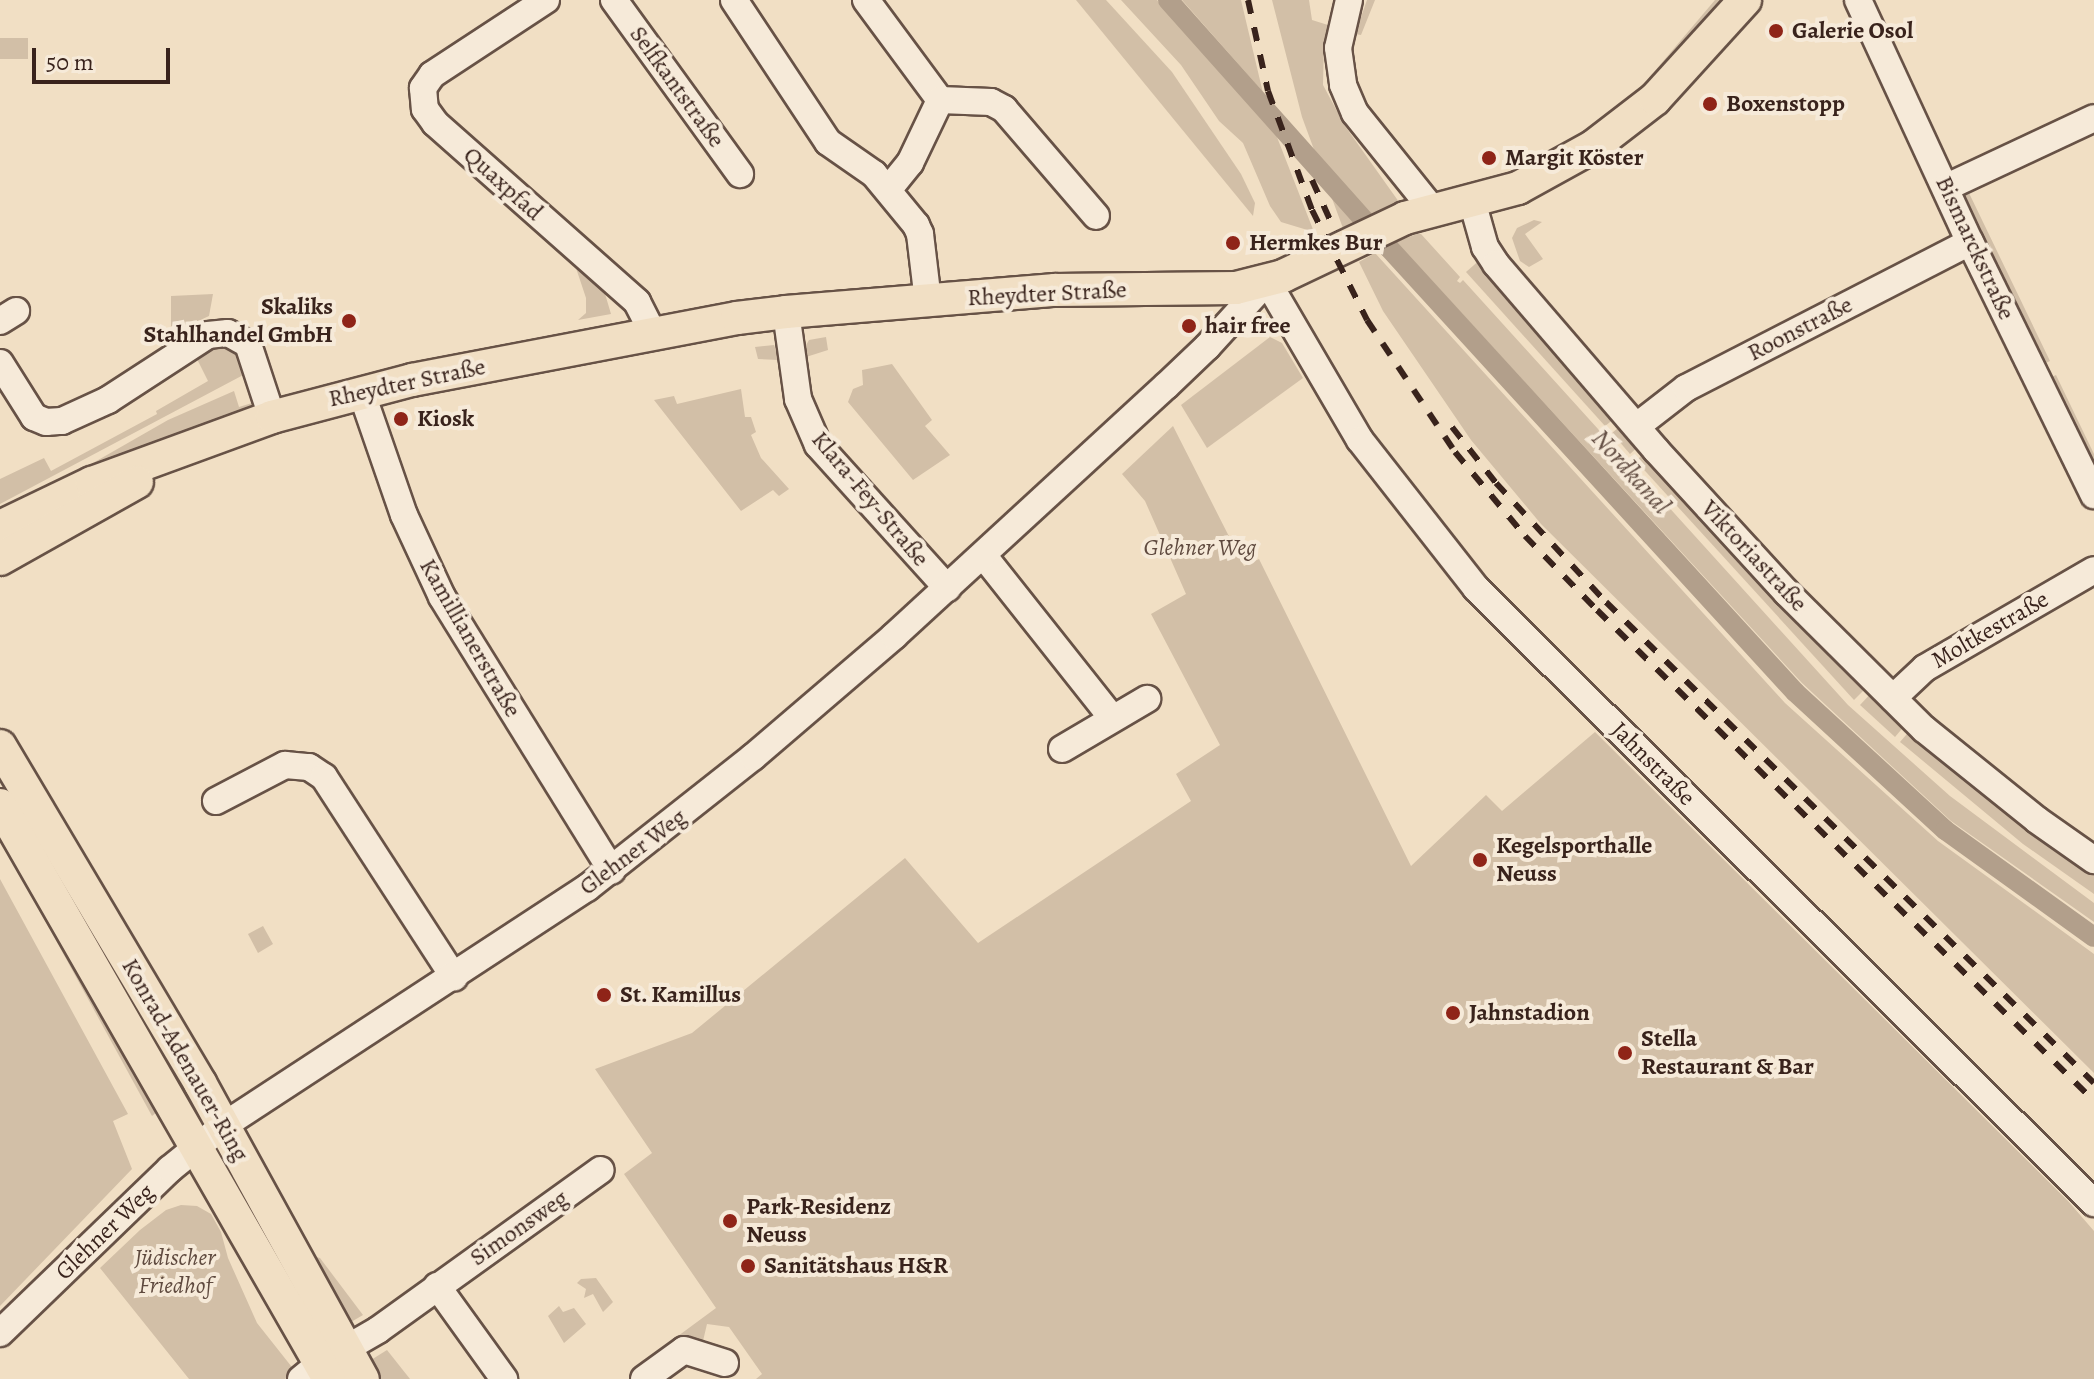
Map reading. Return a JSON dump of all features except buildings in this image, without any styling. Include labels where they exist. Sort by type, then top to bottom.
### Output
[{"type":"main road","name":"Rheydter Straße","points":[[0,527],[92,483],[203,445],[272,417],[361,391],[653,333],[786,312],[1055,290],[1197,290],[1267,281],[1319,261],[1397,222],[1541,178],[1618,130],[1655,99],[1745,0]]},
{"type":"main road","name":"Rheydter Straße","points":[[0,559],[203,445]]},
{"type":"main road","name":"Konrad-Adenauer-Ring","points":[[0,746],[89,891],[223,1126],[324,1367]]},
{"type":"main road","name":"Konrad-Adenauer-Ring","points":[[0,805],[324,1367],[363,1379]]},
{"type":"street","name":"Quaxpfad","points":[[546,0],[427,79],[423,88],[429,116],[637,302],[653,333]]},
{"type":"street","name":"Selfkantstraße","points":[[614,0],[740,174]]},
{"type":"street","points":[[734,0],[828,142],[874,174],[920,234],[928,301]]},
{"type":"street","points":[[866,0],[940,100]]},
{"type":"street","points":[[1349,0],[1338,48],[1343,85],[1355,113],[1433,210]]},
{"type":"street","name":"Bismarckstraße","points":[[1858,0],[1970,242],[2092,484]]},
{"type":"street","points":[[888,190],[910,163],[940,100]]},
{"type":"street","points":[[940,100],[991,102],[1004,109],[1096,216]]},
{"type":"street","points":[[1947,187],[2094,118]]},
{"type":"street","name":"Viktoriastraße","points":[[1472,201],[1485,247],[1496,264],[1787,593],[1893,698],[1978,773],[2094,860]]},
{"type":"street","name":"Roonstraße","points":[[1637,426],[1686,388],[1970,242]]},
{"type":"street","name":"Glehner Weg","points":[[0,1333],[197,1146],[612,871],[827,695],[1207,347],[1267,281]]},
{"type":"street","name":"Jahnstraße","points":[[1267,281],[1360,440],[1476,588],[2094,1203]]},
{"type":"street","name":"Klara-Fey-Straße","points":[[786,312],[798,399],[818,445],[947,588]]},
{"type":"street","points":[[0,363],[34,417],[46,422],[62,421],[108,400],[208,335],[228,333],[248,344],[272,417]]},
{"type":"street","name":"Kamillianerstraße","points":[[361,391],[404,515],[442,597],[612,871]]},
{"type":"street","points":[[983,555],[1112,718]]},
{"type":"street","name":"Moltkestraße","points":[[1893,698],[1925,668],[2094,570]]},
{"type":"street","points":[[1062,749],[1147,699]]},
{"type":"street","points":[[216,801],[285,765],[309,767],[324,777],[454,977]]},
{"type":"street","name":"Simonsweg","points":[[324,1367],[601,1170]]},
{"type":"street","points":[[437,1286],[504,1379]]},
{"type":"street","points":[[644,1379],[684,1350],[725,1363]]},
{"type":"green space","points":[[1076,0],[1106,0],[1172,72],[1241,174],[1255,203],[1253,216]]},
{"type":"green space","points":[[1121,0],[1157,0],[1275,132],[1314,232],[1281,222],[1270,206],[1243,143],[1219,121],[1181,65]]},
{"type":"green space","points":[[1182,0],[1241,0],[1263,92]]},
{"type":"green space","points":[[1272,0],[1309,0],[1312,20],[1328,25],[1324,42],[1323,85],[1345,126],[1399,202],[1344,231],[1302,117]]},
{"type":"green space","points":[[1367,0],[1375,0],[1361,35],[1355,34]]},
{"type":"green space","points":[[1715,0],[1724,0],[1654,86],[1648,79]]},
{"type":"green space","points":[[0,38],[28,38],[28,59],[0,59]]},
{"type":"green space","points":[[1969,193],[2050,361],[2039,366],[2039,354],[1973,217],[1959,198]]},
{"type":"green space","points":[[1534,220],[1542,222],[1525,234],[1543,259],[1529,267],[1520,261],[1512,238],[1517,228]]},
{"type":"green space","points":[[552,234],[603,287],[611,314],[578,320],[586,313],[586,298],[575,265],[546,240]]},
{"type":"green space","points":[[1421,234],[1460,277],[1457,281],[1460,283],[1463,280],[1848,705],[1950,796],[2094,903],[2094,922],[1951,821],[1802,683],[1396,242]]},
{"type":"green space","points":[[1375,253],[1785,703],[1938,841],[2094,954],[2094,1073],[1541,524],[1471,440],[1383,311],[1359,262]]},
{"type":"green space","points":[[1482,258],[1619,415],[1605,426],[1466,272]]},
{"type":"green space","points":[[213,294],[209,316],[181,329],[171,326],[171,296]]},
{"type":"green space","points":[[826,337],[828,350],[806,357],[805,347],[809,340]]},
{"type":"green space","points":[[1270,337],[1282,343],[1303,378],[1207,448],[1181,405]]},
{"type":"green space","points":[[220,341],[239,351],[247,373],[0,504],[0,479],[44,458],[51,471],[157,414],[156,411],[208,381],[194,353]]},
{"type":"green space","points":[[774,345],[779,360],[758,359],[755,347]]},
{"type":"green space","points":[[892,364],[932,420],[925,426],[950,455],[913,480],[848,402],[853,389],[863,385],[862,370]]},
{"type":"green space","points":[[2056,375],[2094,454],[2094,467],[2045,380]]},
{"type":"green space","points":[[741,389],[745,417],[751,417],[756,432],[751,435],[761,458],[789,489],[779,496],[773,490],[741,511],[654,400],[674,396],[677,404]]},
{"type":"green space","points":[[234,391],[239,407],[252,403],[245,415],[58,483],[168,420]]},
{"type":"green space","points":[[1625,422],[1641,444],[1630,454],[1612,433]]},
{"type":"green space","name":"Jahnstadion","points":[[1173,426],[1244,566],[1259,559],[1411,866],[1486,795],[1502,811],[1595,732],[2068,1201],[2094,1231],[2094,1379],[756,1379],[762,1374],[729,1327],[707,1324],[703,1341],[682,1342],[678,1336],[716,1308],[624,1174],[652,1153],[595,1069],[692,1033],[905,858],[978,943],[1191,801],[1176,774],[1220,745],[1151,614],[1186,594],[1145,501],[1122,474]]},
{"type":"green space","points":[[1647,450],[1870,684],[1854,700],[1636,461]]},
{"type":"green space","points":[[1875,689],[1906,724],[1895,737],[1860,705]]},
{"type":"green space","points":[[1912,728],[2030,830],[2094,876],[2094,894],[2023,844],[1900,742]]},
{"type":"green space","points":[[0,825],[163,1107],[152,1116],[0,838]]},
{"type":"green space","points":[[0,879],[128,1114],[113,1121],[132,1169],[0,1306]]},
{"type":"green space","points":[[263,926],[273,944],[258,953],[248,934]]},
{"type":"green space","name":"Jüdischer Friedhof","points":[[181,1205],[197,1206],[211,1214],[257,1323],[295,1371],[285,1379],[189,1379],[100,1268],[140,1230],[166,1210]]},
{"type":"green space","points":[[316,1257],[320,1258],[363,1315],[351,1322]]},
{"type":"green space","points":[[596,1278],[613,1302],[603,1312],[593,1294],[584,1298],[586,1289],[577,1283],[581,1279]]},
{"type":"green space","points":[[559,1306],[563,1312],[574,1308],[586,1324],[564,1343],[548,1316]]},
{"type":"green space","points":[[387,1350],[410,1379],[381,1379],[371,1360]]},
{"type":"waterway","name":"Nordkanal","points":[[1168,0],[1389,248],[1795,692],[1945,830],[2094,937]]},
{"type":"railway","points":[[1248,0],[1268,91],[1312,210],[1367,320],[1455,452],[1525,536],[1597,610],[2094,1101]]},
{"type":"railway","points":[[1312,180],[1335,231]]},
{"type":"railway","points":[[1452,427],[1496,483],[1606,602],[2094,1083]]},
{"type":"place","name":"Galerie Osol","points":[[1776,31]]},
{"type":"place","name":"Boxenstopp","points":[[1710,104]]},
{"type":"place","name":"Margit Köster","points":[[1489,158]]},
{"type":"place","name":"Hermkes Bur","points":[[1233,243]]},
{"type":"place","name":"Skaliks Stahlhandel GmbH","points":[[349,321]]},
{"type":"place","name":"hair free","points":[[1189,326]]},
{"type":"place","name":"Kiosk","points":[[401,419]]},
{"type":"place","name":"Kegelsporthalle Neuss","points":[[1480,860]]},
{"type":"place","name":"St. Kamillus","points":[[604,995]]},
{"type":"place","name":"Jahnstadion","points":[[1453,1013]]},
{"type":"place","name":"Stella Restaurant & Bar","points":[[1625,1053]]},
{"type":"place","name":"Park-Residenz Neuss","points":[[730,1221]]},
{"type":"place","name":"Sanitätshaus H&R","points":[[748,1266]]}]
